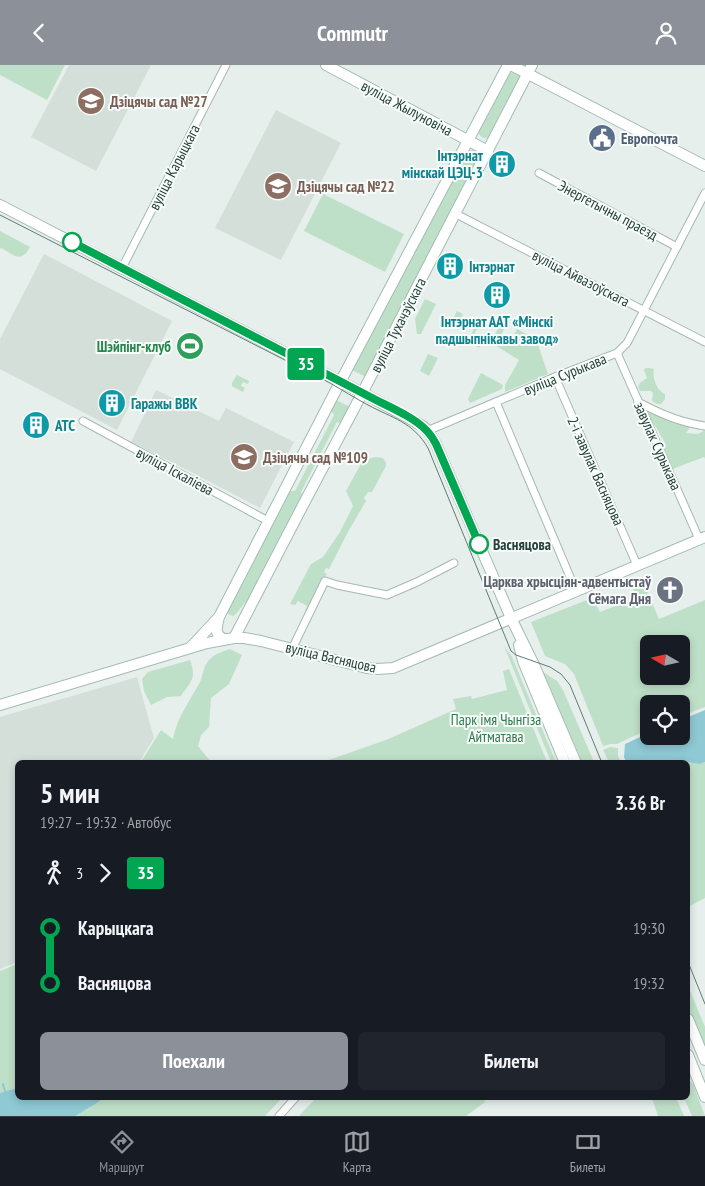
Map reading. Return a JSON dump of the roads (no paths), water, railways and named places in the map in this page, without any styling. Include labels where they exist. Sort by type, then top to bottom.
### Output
[{"type":"main road","name":"вуліца Жылуновіча","points":[[326,65],[488,151]]},
{"type":"main road","points":[[509,65],[530,69],[705,165]]},
{"type":"main road","name":"вуліца Тухачэўскага","points":[[191,647],[219,617],[340,382],[509,65]]},
{"type":"main road","name":"вуліца Тухачэўскага","points":[[230,638],[302,507],[530,69]]},
{"type":"main road","points":[[0,205],[362,393],[412,420],[428,431],[436,444],[575,760]]},
{"type":"main road","name":"вуліца Васняцова","points":[[0,705],[191,647],[230,638],[251,639],[376,669],[394,668],[702,538]]},
{"type":"main road","points":[[219,617],[217,634],[219,637],[230,638]]},
{"type":"main road","points":[[511,618],[523,661],[564,760]]},
{"type":"main road","points":[[690,1024],[705,1060]]},
{"type":"main road","points":[[690,1058],[700,1071],[705,1097]]},
{"type":"street","name":"вуліца Карыцкага","points":[[122,268],[226,65]]},
{"type":"street","name":"Энергетычны праезд","points":[[539,173],[677,247]]},
{"type":"street","name":"вуліца Сурыкава","points":[[428,431],[617,353],[627,343],[705,193]]},
{"type":"street","name":"вуліца Айвазоўскага","points":[[456,214],[644,311],[704,339]]},
{"type":"street","name":"завулак Сурыкава","points":[[617,353],[702,538]]},
{"type":"street","name":"2-і завулак Васняцова","points":[[555,377],[637,565]]},
{"type":"street","points":[[496,402],[576,591]]},
{"type":"street","points":[[638,402],[680,421],[705,426]]},
{"type":"street","name":"вуліца Іскаліева","points":[[83,421],[268,521]]},
{"type":"street","points":[[292,649],[325,581],[336,585],[388,595],[417,583],[454,563]]},
{"type":"street","points":[[279,1116],[293,1100]]},
{"type":"water","points":[[705,710],[705,762],[700,764],[690,762],[690,760],[625,760],[625,744],[640,737],[640,745],[690,745],[690,716]]},
{"type":"water","points":[[15,1089],[15,1100],[101,1100],[75,1116],[0,1116],[0,1093]]},
{"type":"waterway","points":[[3,1084],[6,1094]]},
{"type":"tram line","points":[[0,215],[330,383],[409,426],[416,432],[428,448],[511,651],[516,655],[550,667],[561,674],[570,685],[601,760]]},
{"type":"tram line","points":[[690,967],[705,1004]]},
{"type":"place","name":"Дзіцячы сад №27","points":[[91,101]]},
{"type":"place","name":"Европочта","points":[[602,138]]},
{"type":"place","name":"Інтэрнат мінскай ЦЭЦ-3","points":[[502,164]]},
{"type":"place","name":"Дзіцячы сад №22","points":[[278,186]]},
{"type":"place","name":"Інтэрнат","points":[[450,266]]},
{"type":"place","name":"Інтэрнат ААТ «Мінскі падшыпнікавы завод»","points":[[497,295]]},
{"type":"place","name":"Шэйпінг-клуб","points":[[190,346]]},
{"type":"place","name":"Гаражы ВВК","points":[[112,403]]},
{"type":"place","name":"АТС","points":[[36,425]]},
{"type":"place","name":"Дзіцячы сад №109","points":[[244,457]]},
{"type":"place","name":"Васняцова","points":[[479,544]]},
{"type":"place","name":"Царква хрысціян-адвентыстаў Сёмага Дня","points":[[670,590]]},
{"type":"park label","name":"Парк імя Чынгіза Айтматава","points":[[496,728]]}]
